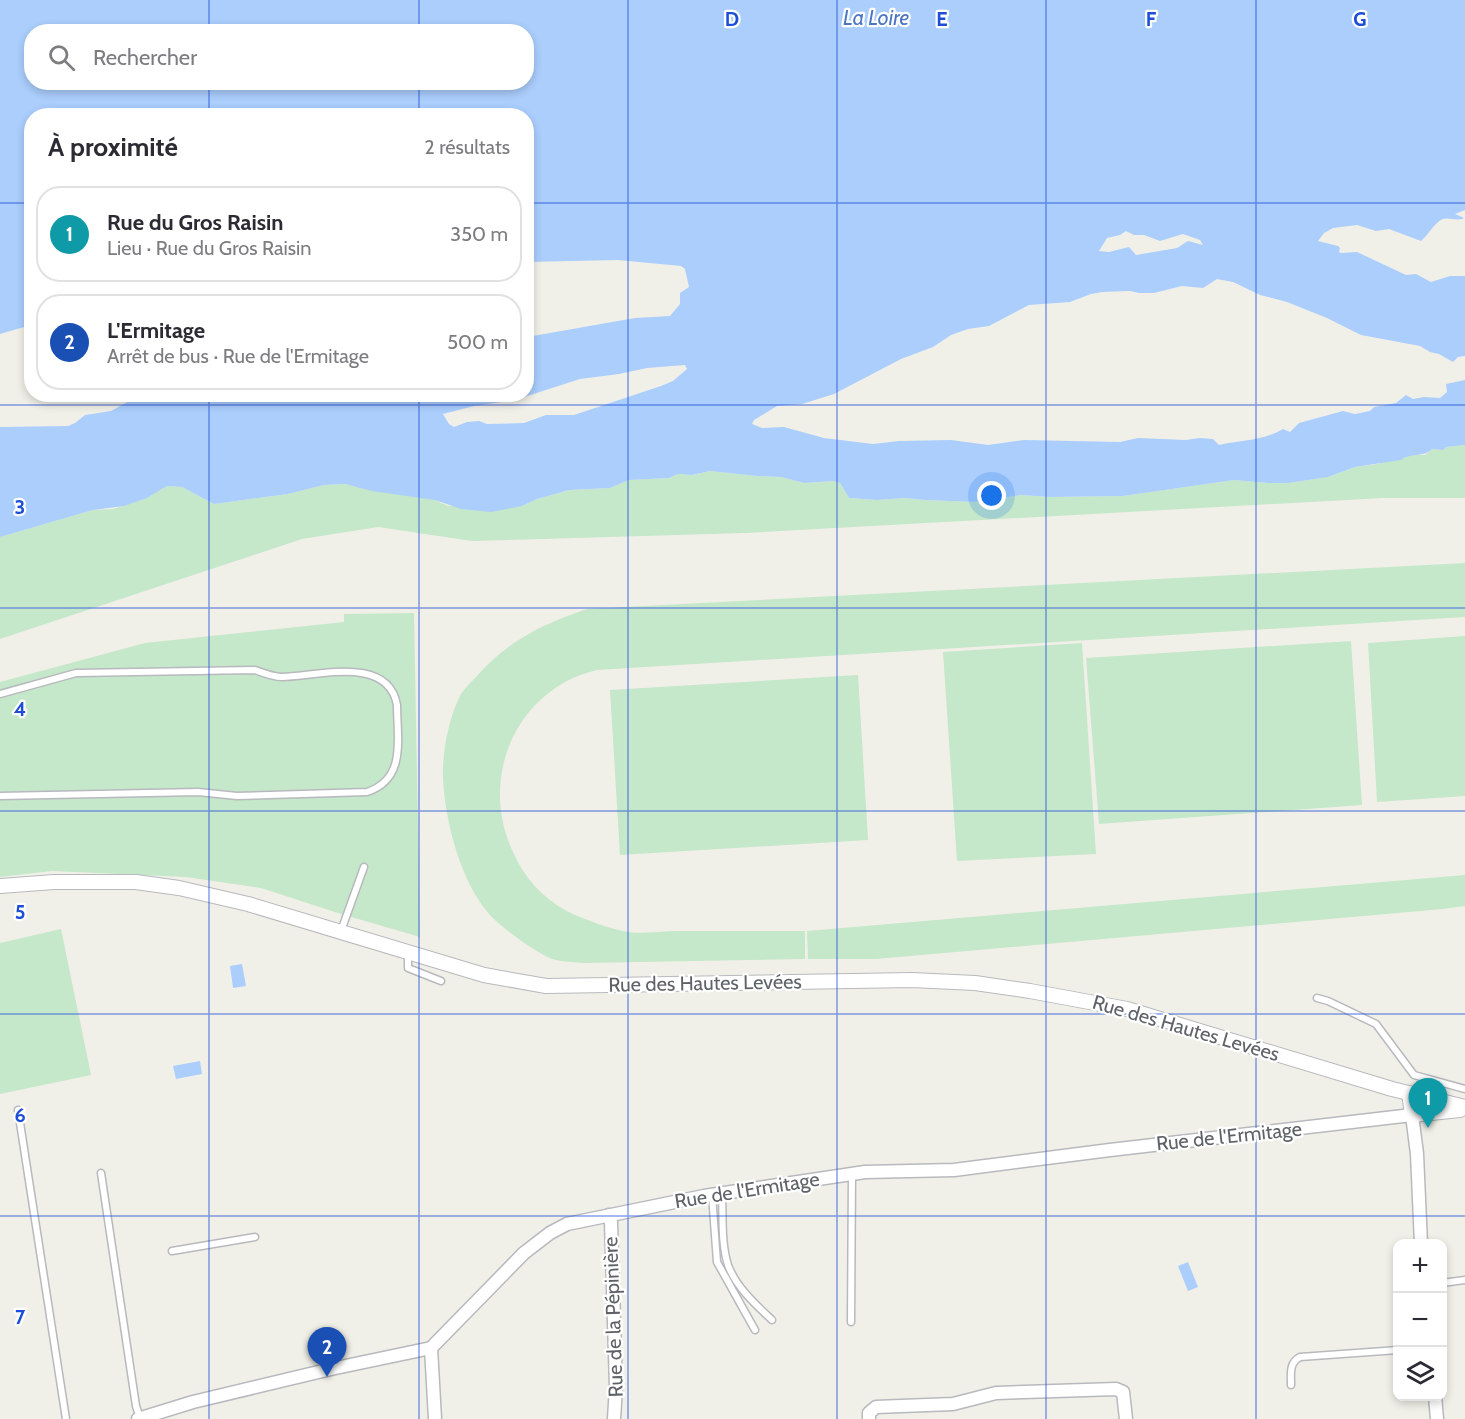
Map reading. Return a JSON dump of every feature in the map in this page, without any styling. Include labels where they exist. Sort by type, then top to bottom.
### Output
[{"type":"street","name":"Rue des Hautes Levées","points":[[0,886],[54,882],[136,882],[179,888],[248,904],[484,975],[546,986],[841,980],[912,980],[986,984],[1127,1008],[1465,1108]]},
{"type":"street","points":[[1409,1093],[1417,1154],[1421,1239]]},
{"type":"street","points":[[1412,1115],[1465,1108]]},
{"type":"street","name":"Rue de l'Ermitage","points":[[431,1348],[524,1253],[550,1233],[567,1224],[717,1194],[852,1174],[954,1170],[1412,1115]]},
{"type":"street","name":"Rue de la Pépinière","points":[[609,1215],[616,1387],[614,1419]]},
{"type":"street","points":[[139,1419],[170,1414],[193,1402],[320,1371],[431,1348],[435,1419]]},
{"type":"street","points":[[868,1419],[869,1413],[876,1407],[953,1404],[996,1393],[1116,1389],[1123,1392],[1125,1397],[1126,1419]]},
{"type":"street","points":[[1435,1401],[1437,1419]]},
{"type":"lane","points":[[0,694],[76,673],[255,670],[279,677],[358,672],[377,676],[391,687],[396,696],[397,736],[396,767],[391,776],[376,789],[367,792],[237,796],[198,792],[0,796]]},
{"type":"lane","points":[[340,932],[364,867]]},
{"type":"lane","points":[[408,952],[408,968],[441,981]]},
{"type":"lane","points":[[1317,998],[1376,1024],[1414,1075],[1465,1089]]},
{"type":"lane","points":[[18,1110],[66,1419]]},
{"type":"lane","points":[[101,1173],[139,1419]]},
{"type":"lane","points":[[851,1322],[852,1174]]},
{"type":"lane","points":[[717,1194],[729,1267],[748,1298],[772,1320]]},
{"type":"lane","points":[[717,1194],[717,1262],[755,1330]]},
{"type":"lane","points":[[172,1251],[255,1237]]},
{"type":"lane","points":[[1447,1282],[1465,1280]]},
{"type":"lane","points":[[1292,1385],[1291,1369],[1294,1361],[1300,1357],[1393,1350]]},
{"type":"green space","points":[[1465,445],[1465,498],[1383,498],[745,533],[472,541],[378,527],[302,539],[0,639],[0,537],[93,510],[113,509],[147,498],[167,486],[182,487],[214,504],[288,494],[324,485],[344,484],[423,497],[448,506],[522,506],[569,490],[610,488],[629,480],[669,478],[678,474],[692,475],[710,471],[781,477],[804,483],[834,481],[840,483],[849,498],[974,502],[1021,495],[1123,496],[1234,480],[1288,483],[1328,477],[1355,467],[1378,464],[1407,455],[1425,455],[1432,449],[1443,450],[1446,447]]},
{"type":"green space","points":[[1465,563],[1465,617],[597,670],[569,680],[545,696],[526,716],[512,740],[503,767],[500,795],[503,824],[513,852],[523,870],[550,900],[573,914],[629,932],[805,931],[805,959],[584,963],[552,959],[515,936],[484,908],[465,874],[447,815],[443,778],[444,757],[447,735],[461,694],[488,665],[513,644],[541,627],[587,609]]},
{"type":"green space","points":[[414,613],[420,937],[261,888],[186,877],[52,871],[0,877],[0,682],[145,643],[344,622],[344,614]]},
{"type":"green space","points":[[1465,636],[1465,796],[1377,802],[1368,643]]},
{"type":"green space","points":[[1351,641],[1362,805],[1099,824],[1086,658]]},
{"type":"green space","points":[[1082,643],[1096,854],[957,861],[943,652]]},
{"type":"green space","points":[[858,675],[868,840],[620,855],[610,690]]},
{"type":"green space","points":[[1465,875],[1465,906],[1443,909],[876,959],[808,959],[807,931]]},
{"type":"green space","points":[[61,929],[91,1075],[0,1094],[0,943]]},
{"type":"water","name":"La Loire","points":[[0,0],[1465,0],[1465,210],[1455,214],[1464,218],[1441,220],[1421,241],[1389,229],[1376,231],[1357,225],[1333,228],[1324,233],[1318,241],[1338,246],[1341,253],[1357,252],[1406,275],[1416,274],[1431,282],[1450,276],[1465,276],[1465,356],[1458,357],[1453,362],[1420,346],[1361,335],[1287,302],[1260,295],[1233,282],[1217,279],[1203,288],[1182,286],[1154,293],[1102,292],[1070,302],[1029,305],[989,326],[968,329],[951,335],[933,347],[901,359],[834,394],[802,404],[777,406],[754,420],[752,424],[762,428],[784,427],[824,438],[873,444],[951,440],[988,445],[1024,440],[1120,442],[1138,438],[1186,440],[1199,438],[1213,439],[1219,445],[1260,438],[1283,429],[1290,432],[1299,423],[1343,411],[1355,414],[1370,411],[1374,407],[1396,403],[1406,395],[1413,399],[1440,398],[1447,392],[1446,384],[1465,380],[1465,445],[1446,447],[1443,450],[1432,449],[1401,460],[1355,467],[1328,477],[1288,483],[1234,480],[1123,496],[1021,495],[974,502],[849,498],[840,483],[834,481],[804,483],[781,477],[710,471],[692,475],[678,474],[669,478],[629,480],[610,488],[569,490],[522,506],[491,512],[461,509],[435,500],[372,491],[345,484],[324,485],[288,494],[214,504],[182,487],[167,486],[147,498],[124,506],[93,510],[0,537],[0,427],[68,426],[85,415],[111,411],[127,402],[501,402],[443,414],[449,424],[454,427],[467,422],[479,421],[487,424],[524,423],[546,415],[574,415],[673,381],[687,369],[685,365],[647,368],[580,379],[534,394],[534,336],[635,318],[670,316],[680,304],[680,293],[689,287],[685,269],[681,266],[618,260],[534,262],[534,108],[24,108],[24,327],[0,334]],"holes":[[[1126,231],[1160,241],[1183,234],[1200,240],[1203,245],[1188,241],[1177,248],[1136,255],[1129,247],[1109,252],[1099,251],[1107,238]]]},
{"type":"water","points":[[242,964],[246,986],[233,988],[230,966]]},
{"type":"water","points":[[200,1061],[202,1074],[176,1079],[173,1066]]},
{"type":"water","points":[[1188,1262],[1198,1287],[1188,1291],[1178,1266]]},
{"type":"place","name":"Rue du Gros Raisin","points":[[1428,1128]]},
{"type":"place","name":"L'Ermitage","points":[[327,1377]]}]
